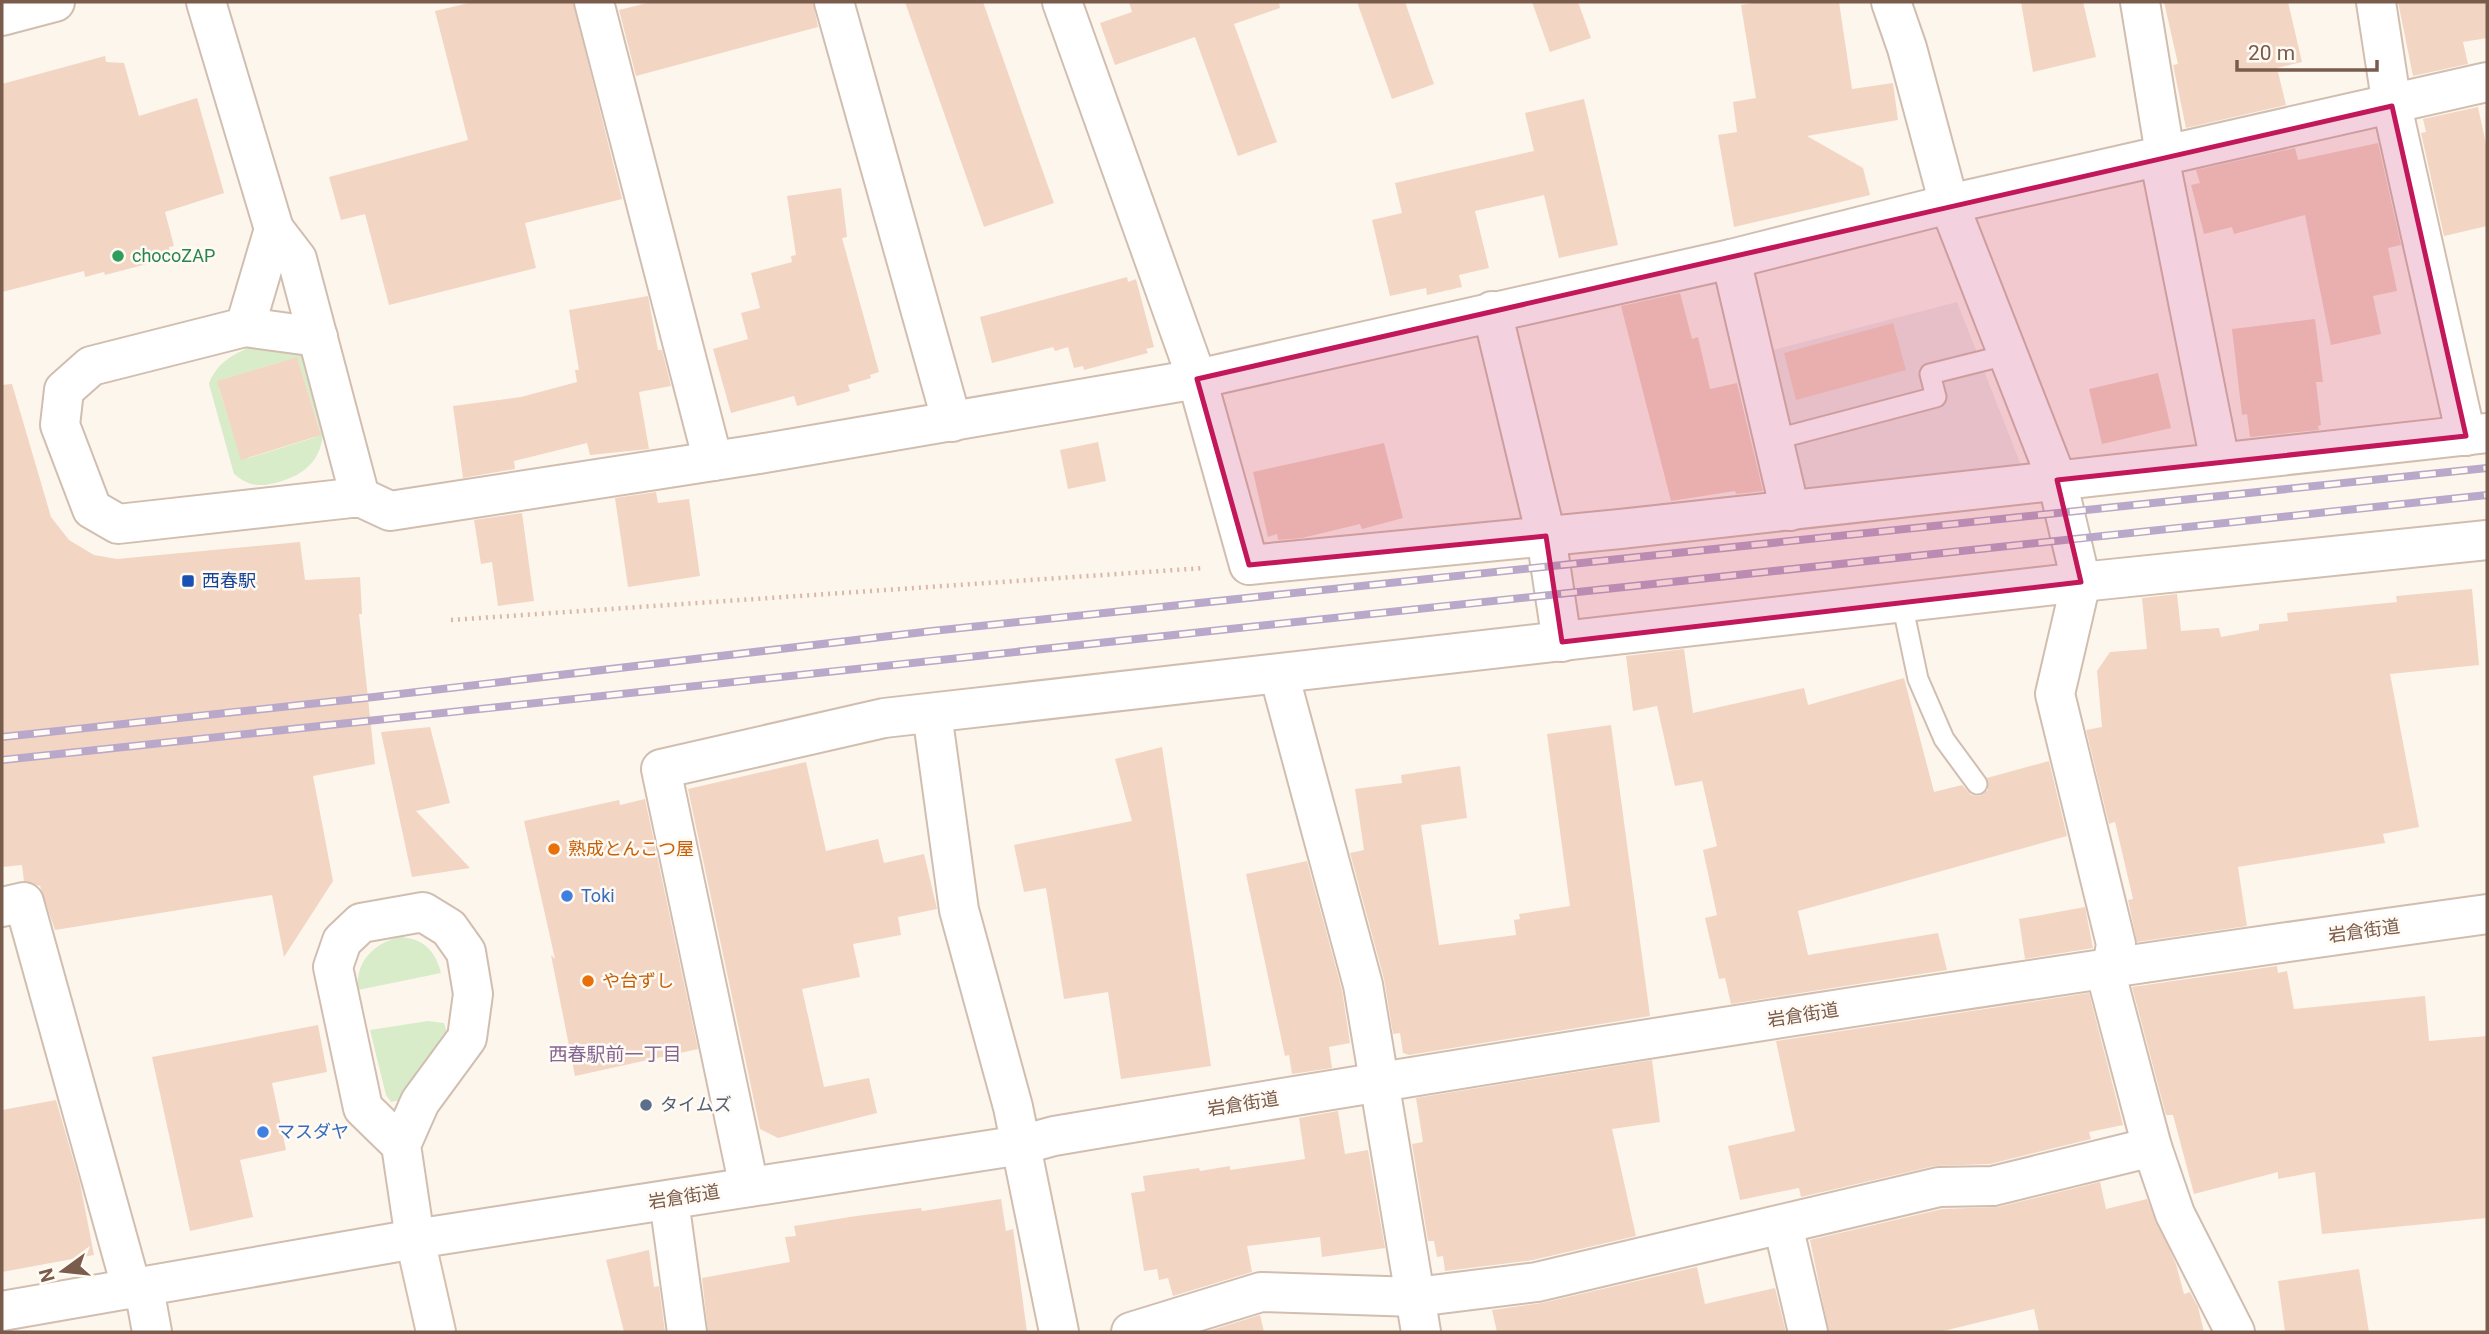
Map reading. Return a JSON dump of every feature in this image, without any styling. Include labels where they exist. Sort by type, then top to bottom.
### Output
[{"type":"street","points":[[2,16],[55,2]]},
{"type":"street","points":[[206,2],[274,229],[297,259],[360,497]]},
{"type":"street","points":[[594,2],[713,461]]},
{"type":"street","points":[[834,2],[953,422]]},
{"type":"street","points":[[1062,2],[1197,379],[1249,565],[1790,511],[2476,434],[2392,106],[2376,2]]},
{"type":"street","points":[[1891,2],[1907,48],[1949,204],[2057,480],[2081,582],[2055,694],[2116,944],[2109,985],[2152,1147],[2175,1214],[2235,1332]]},
{"type":"street","points":[[2140,2],[2162,155],[2220,462]]},
{"type":"street","points":[[318,337],[245,327],[91,366],[64,390],[60,425],[92,509],[118,524],[360,497],[390,510],[713,461],[1197,379],[1731,259],[1949,204],[2392,106],[2487,82]]},
{"type":"street","points":[[245,327],[274,229]]},
{"type":"street","points":[[1731,259],[1790,511]]},
{"type":"street","points":[[1492,311],[1546,536],[1562,642]]},
{"type":"street","points":[[749,1187],[661,769],[884,718],[2081,582],[2487,540]]},
{"type":"street","points":[[1279,674],[1363,985],[1418,1315]]},
{"type":"street","points":[[932,713],[959,910],[1021,1145],[1059,1332]]},
{"type":"street","points":[[2,907],[24,902],[152,1332]]},
{"type":"street","points":[[401,1145],[363,1108],[332,968],[342,941],[361,923],[423,912],[449,928],[466,952],[473,994],[467,1038],[420,1102],[401,1145],[415,1239],[436,1332]]},
{"type":"street","name":"岩倉街道","points":[[2,1311],[415,1239],[1021,1145],[1054,1136],[1381,1082],[2114,966],[2487,914]]},
{"type":"street","points":[[1131,1332],[1261,1292],[1418,1315],[1537,1282],[1940,1186],[1993,1186],[2152,1147]]},
{"type":"street","points":[[669,1200],[687,1332]]},
{"type":"street","points":[[1783,1225],[1808,1332]]},
{"type":"lane","points":[[1773,440],[1936,397],[1930,374],[2006,355]]},
{"type":"lane","points":[[1902,603],[1918,679],[1944,739],[1977,784]]},
{"type":"path","points":[[451,620],[1249,565]]},
{"type":"highlighted area","points":[[2392,106],[2466,436],[2057,480],[2081,582],[1562,642],[1546,536],[1249,565],[1197,379]]},
{"type":"shaded area","points":[[1957,302],[2024,473],[1802,497],[1769,351]]},
{"type":"green space","points":[[258,344],[308,355],[322,412],[321,446],[313,461],[300,473],[266,485],[250,484],[234,474],[209,384],[222,364],[235,354]],"holes":[[[291,359],[298,361],[320,431],[316,437],[249,458],[240,454],[219,388],[224,379]]]},
{"type":"green space","points":[[399,937],[415,940],[427,947],[441,973],[358,990],[359,971],[368,956],[381,944]]},
{"type":"green space","points":[[428,1021],[444,1023],[447,1033],[401,1100],[391,1102],[386,1095],[370,1030]]},
{"type":"building","points":[[473,2],[573,2],[622,199],[525,223],[536,268],[389,305],[365,214],[341,220],[329,177],[468,140],[435,11]]},
{"type":"building","points":[[651,2],[813,2],[818,27],[636,76],[619,10]]},
{"type":"building","points":[[905,2],[983,2],[1054,203],[984,227]]},
{"type":"building","points":[[1129,2],[1279,2],[1280,8],[1234,24],[1277,142],[1238,156],[1195,37],[1115,65],[1100,23],[1132,12]]},
{"type":"building","points":[[1357,2],[1405,2],[1434,84],[1392,99]]},
{"type":"building","points":[[1532,2],[1578,2],[1591,38],[1550,52]]},
{"type":"building","points":[[1760,2],[1839,2],[1852,89],[1893,83],[1898,120],[1807,136],[1863,168],[1870,195],[1734,227],[1718,135],[1737,132],[1733,102],[1756,98],[1741,5]]},
{"type":"building","points":[[2021,2],[2083,2],[2096,57],[2033,72]]},
{"type":"building","points":[[2164,2],[2288,2],[2302,62],[2277,68],[2286,105],[2186,128],[2173,65],[2178,64]]},
{"type":"building","points":[[2398,2],[2487,2],[2487,38],[2463,42],[2468,64],[2413,76]]},
{"type":"building","points":[[105,56],[106,62],[124,63],[139,116],[197,98],[224,193],[165,212],[174,246],[169,247],[170,254],[165,255],[166,259],[105,275],[104,272],[85,277],[84,271],[2,292],[2,84]]},
{"type":"building","points":[[1584,99],[1618,245],[1559,258],[1544,195],[1475,211],[1489,268],[1459,275],[1462,287],[1427,295],[1426,288],[1390,296],[1372,220],[1402,213],[1395,183],[1534,151],[1525,113]]},
{"type":"building","points":[[2478,107],[2487,149],[2487,226],[2444,236],[2421,133],[2426,132],[2423,119]]},
{"type":"building","points":[[2378,143],[2401,245],[2388,248],[2397,291],[2373,296],[2381,334],[2331,345],[2305,215],[2234,234],[2232,227],[2204,234],[2191,185],[2200,183],[2196,170],[2295,148],[2298,160]]},
{"type":"building","points":[[841,188],[847,237],[842,238],[879,372],[870,375],[871,378],[848,385],[850,391],[797,406],[794,396],[731,413],[713,349],[748,339],[741,313],[760,308],[751,273],[792,262],[791,256],[796,255],[787,196]]},
{"type":"building","points":[[1127,277],[1128,282],[1136,279],[1154,347],[1146,349],[1148,353],[1084,370],[1083,366],[1074,368],[1068,347],[1055,351],[1053,347],[992,363],[980,317]]},
{"type":"building","points":[[1680,293],[1692,339],[1698,337],[1710,389],[1737,383],[1763,491],[1736,494],[1735,491],[1671,501],[1621,306]]},
{"type":"building","points":[[648,296],[658,350],[662,350],[671,386],[639,392],[649,449],[590,455],[587,443],[514,461],[515,469],[463,478],[453,406],[521,397],[577,382],[575,370],[579,370],[569,310]]},
{"type":"building","points":[[2315,319],[2323,382],[2316,382],[2321,425],[2318,426],[2319,430],[2250,437],[2247,414],[2242,415],[2232,329]]},
{"type":"building","points":[[1893,323],[1906,370],[1796,400],[1784,353]]},
{"type":"building","points":[[297,357],[321,435],[241,460],[217,381]]},
{"type":"building","points":[[2158,373],[2171,428],[2102,444],[2089,389]]},
{"type":"building","points":[[12,384],[51,517],[69,540],[94,555],[117,559],[300,542],[305,580],[360,577],[362,614],[359,614],[375,764],[313,776],[333,881],[284,957],[272,895],[55,930],[40,886],[24,881],[22,865],[2,867],[2,385]]},
{"type":"building","points":[[1098,442],[1106,481],[1068,489],[1060,450]]},
{"type":"building","points":[[1384,443],[1403,518],[1362,529],[1360,524],[1302,538],[1278,540],[1277,534],[1268,537],[1253,472]]},
{"type":"building","points":[[656,492],[658,503],[689,499],[700,576],[628,587],[615,498]]},
{"type":"building","points":[[522,513],[534,601],[498,606],[492,562],[481,564],[474,520]]},
{"type":"building","points":[[2472,589],[2479,665],[2390,674],[2419,827],[2383,834],[2385,843],[2238,867],[2247,926],[2137,942],[2128,900],[2133,899],[2115,822],[2109,824],[2086,730],[2102,727],[2097,671],[2110,652],[2147,649],[2142,598],[2177,594],[2181,631],[2219,628],[2221,637],[2259,630],[2259,624],[2288,621],[2287,613],[2397,602],[2396,596]]},
{"type":"building","points":[[1684,649],[1693,713],[1804,688],[1808,705],[1904,678],[1934,792],[1962,785],[1971,795],[1979,796],[1988,790],[1987,778],[2049,761],[2067,836],[1798,911],[1808,955],[1938,933],[1947,970],[1731,1004],[1725,978],[1719,979],[1705,918],[1717,915],[1703,850],[1717,846],[1701,776],[1702,781],[1675,786],[1657,706],[1633,711],[1626,656]]},
{"type":"building","points":[[1611,725],[1650,1016],[1409,1055],[1403,1053],[1400,1033],[1393,1034],[1384,979],[1350,853],[1364,850],[1355,789],[1402,783],[1401,775],[1460,766],[1467,818],[1421,825],[1439,945],[1516,935],[1514,920],[1520,919],[1519,914],[1570,906],[1547,734]]},
{"type":"building","points":[[430,727],[450,803],[416,811],[470,868],[412,877],[381,732]]},
{"type":"building","points":[[1162,747],[1211,1066],[1121,1079],[1108,992],[1064,999],[1046,888],[1024,892],[1014,845],[1132,821],[1115,759]]},
{"type":"building","points":[[806,762],[826,851],[878,839],[884,863],[924,854],[937,909],[898,917],[901,935],[853,944],[860,977],[802,989],[824,1087],[869,1078],[877,1113],[778,1138],[760,1129],[688,789]]},
{"type":"building","points":[[645,799],[698,1049],[575,1076],[551,955],[555,959],[524,821],[619,800],[620,805]]},
{"type":"building","points":[[1307,861],[1342,990],[1350,1043],[1329,1047],[1332,1068],[1292,1074],[1289,1055],[1285,1056],[1246,874]]},
{"type":"building","points":[[2085,907],[2093,948],[2025,959],[2019,919]]},
{"type":"building","points":[[2277,966],[2278,973],[2287,971],[2294,1009],[2425,996],[2429,1041],[2487,1036],[2487,1218],[2322,1234],[2315,1172],[2278,1179],[2278,1172],[2194,1194],[2173,1115],[2166,1115],[2132,987]]},
{"type":"building","points":[[2089,993],[2123,1125],[2089,1132],[2091,1139],[1990,1164],[1934,1166],[1801,1197],[1799,1188],[1740,1200],[1728,1146],[1795,1131],[1776,1041]]},
{"type":"building","points":[[318,1025],[327,1072],[272,1083],[286,1150],[240,1160],[253,1217],[190,1231],[152,1057]]},
{"type":"building","points":[[1652,1060],[1660,1122],[1612,1129],[1636,1236],[1533,1260],[1445,1271],[1443,1256],[1437,1257],[1434,1241],[1428,1241],[1412,1144],[1423,1142],[1416,1098]]},
{"type":"building","points":[[56,1100],[80,1183],[94,1255],[2,1272],[2,1110]]},
{"type":"building","points":[[1338,1111],[1345,1154],[1368,1150],[1385,1248],[1322,1257],[1320,1237],[1247,1246],[1252,1272],[1173,1296],[1168,1278],[1159,1280],[1157,1269],[1144,1271],[1131,1193],[1145,1191],[1143,1176],[1199,1168],[1200,1171],[1230,1166],[1230,1170],[1305,1159],[1299,1118]]},
{"type":"building","points":[[2100,1182],[2106,1209],[2147,1199],[2176,1264],[2184,1294],[2190,1292],[2198,1307],[2204,1332],[2039,1332],[2034,1309],[1939,1332],[1829,1332],[1810,1240],[1942,1209],[1998,1207]]},
{"type":"building","points":[[1001,1199],[1006,1231],[1013,1229],[1027,1332],[708,1332],[702,1278],[790,1262],[785,1237],[796,1236],[794,1226]]},
{"type":"building","points":[[649,1250],[654,1287],[659,1286],[665,1332],[624,1332],[606,1260]]},
{"type":"building","points":[[1697,1267],[1705,1304],[1775,1288],[1786,1332],[1497,1332],[1492,1310],[1542,1303]]},
{"type":"building","points":[[2359,1269],[2369,1332],[2285,1332],[2278,1281]]},
{"type":"building","points":[[1260,1315],[1264,1332],[1205,1332]]},
{"type":"railway","points":[[2,737],[374,697],[932,631],[2487,468]]},
{"type":"railway","points":[[2,760],[2487,495]]},
{"type":"place","name":"chocoZAP","points":[[118,256]]},
{"type":"place","name":"西春駅","points":[[188,581]]},
{"type":"place","name":"熟成とんこつ屋","points":[[554,849]]},
{"type":"place","name":"Toki","points":[[567,896]]},
{"type":"place","name":"や台ずし","points":[[588,981]]},
{"type":"place","name":"タイムズ","points":[[646,1105]]},
{"type":"place","name":"マスダヤ","points":[[263,1132]]},
{"type":"district","name":"西春駅前一丁目","points":[[615,1054]]}]
